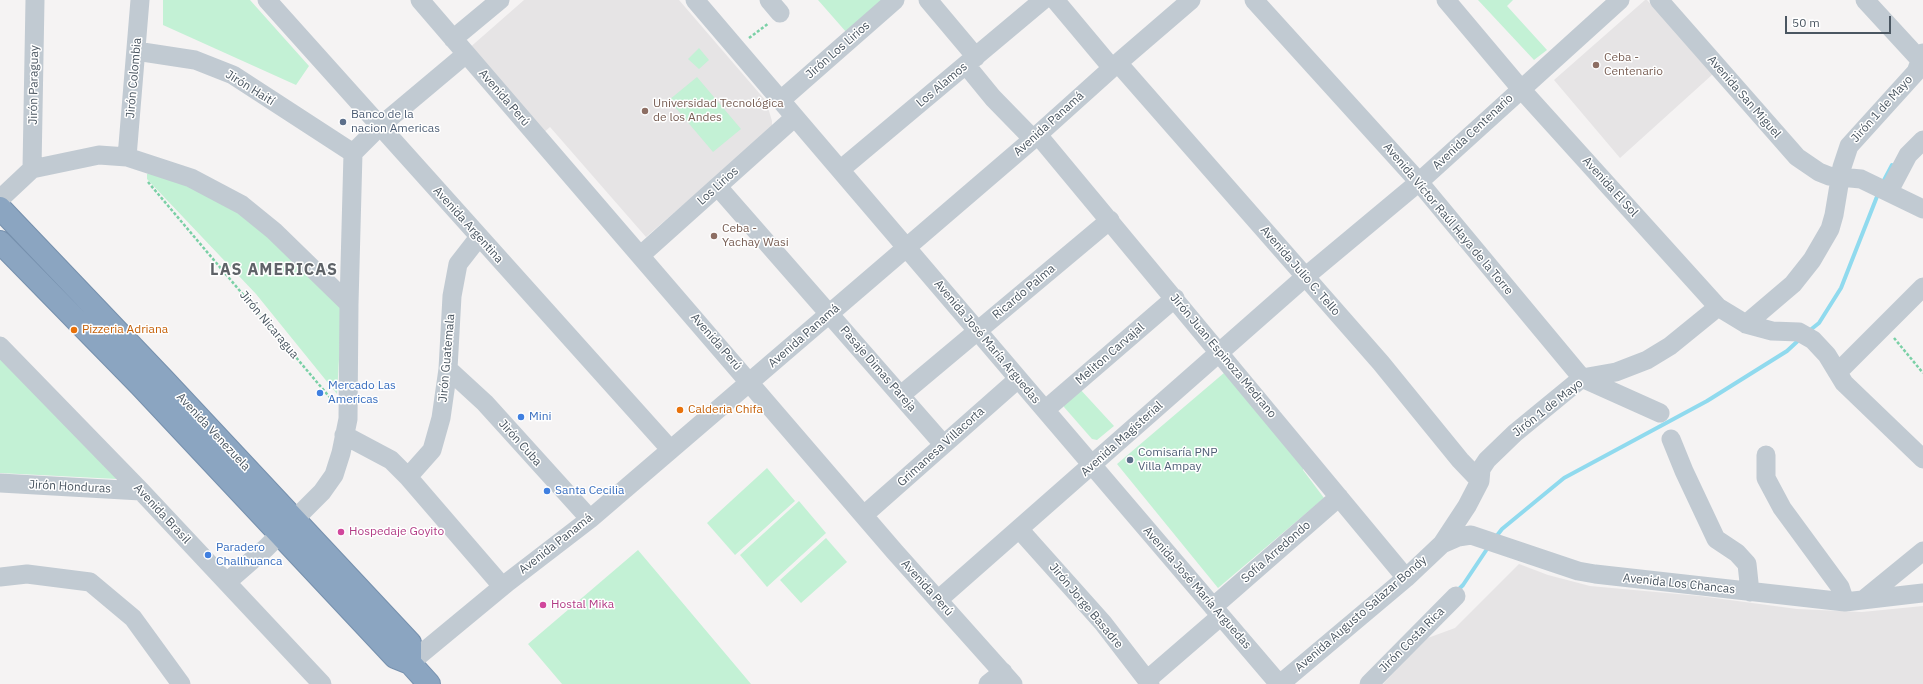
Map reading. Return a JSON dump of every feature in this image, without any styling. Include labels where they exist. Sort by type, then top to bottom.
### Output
[{"type":"highway","name":"Avenida Venezuela","points":[[0,208],[288,526],[395,657],[410,662],[429,684]]},
{"type":"highway","name":"Avenida Venezuela","points":[[0,242],[140,385],[288,526]]},
{"type":"street","name":"Jirón Paraguay","points":[[32,169],[35,0]]},
{"type":"street","name":"Jirón Colombia","points":[[127,157],[140,0]]},
{"type":"street","name":"Avenida Argentina","points":[[267,0],[379,127],[670,449]]},
{"type":"street","name":"Avenida Perú","points":[[420,0],[751,382],[864,515],[1008,678]]},
{"type":"street","points":[[453,39],[500,0]]},
{"type":"street","name":"Avenida José María Arguedas","points":[[695,0],[1279,684]]},
{"type":"street","name":"Jirón Los Lirios","points":[[781,100],[895,0]]},
{"type":"street","name":"Jirón Juan Espinoza Medrano","points":[[928,0],[971,61],[993,98],[1036,137],[1110,220],[1406,578]]},
{"type":"street","name":"Los Alamos","points":[[840,170],[1043,0]]},
{"type":"street","name":"Avenida Julio C. Tello","points":[[1055,0],[1115,65],[1381,363],[1460,460],[1480,481]]},
{"type":"street","name":"Avenida Panamá","points":[[410,662],[502,586],[590,519],[1036,137],[1115,65],[1191,0]]},
{"type":"street","name":"Avenida Víctor Raúl Haya de la Torre","points":[[1254,0],[1419,182],[1582,378],[1660,413]]},
{"type":"street","name":"Avenida El Sol","points":[[1446,0],[1521,89],[1718,306],[1746,324],[1772,331],[1806,336],[1827,355],[1838,372]]},
{"type":"street","name":"Avenida Centenario","points":[[1305,277],[1419,182],[1620,0]]},
{"type":"street","name":"Avenida San Miguel","points":[[1658,0],[1797,157],[1819,172],[1841,178],[1862,179],[1923,209]]},
{"type":"street","points":[[1865,0],[1922,59]]},
{"type":"street","name":"Jirón Haití","points":[[136,51],[195,60],[233,75],[354,153]]},
{"type":"street","points":[[227,582],[288,526],[322,492],[334,474],[341,453],[346,427],[348,304],[354,153],[379,127],[466,54]]},
{"type":"street","name":"Jirón 1 de Mayo","points":[[1746,324],[1793,284],[1812,260],[1830,229],[1849,146],[1856,136],[1916,72],[1922,59]]},
{"type":"street","name":"Los Lirios","points":[[641,255],[795,117]]},
{"type":"street","points":[[1882,188],[1908,155],[1923,140]]},
{"type":"street","points":[[0,199],[32,169],[99,155],[127,157],[191,178],[242,205],[274,230],[348,304]]},
{"type":"street","name":"Pasaje Dimas Pareja","points":[[718,186],[943,444]]},
{"type":"street","name":"Ricardo Palma","points":[[901,395],[1110,220]]},
{"type":"street","name":"Jirón Guatemala","points":[[408,477],[432,450],[441,418],[448,369],[452,296],[458,264],[479,237]]},
{"type":"street","name":"Avenida Magisterial","points":[[938,600],[1305,277]]},
{"type":"street","points":[[1923,287],[1838,372],[1844,383],[1903,438],[1923,459]]},
{"type":"street","name":"Meliton Carvajal","points":[[1045,410],[1175,298]]},
{"type":"street","name":"Jirón 1 de Mayo","points":[[1442,544],[1467,506],[1480,481],[1481,469],[1487,460],[1515,434],[1582,378],[1616,372],[1647,360],[1670,346],[1718,306]]},
{"type":"street","name":"Avenida Brasil","points":[[0,346],[227,582],[322,684]]},
{"type":"street","name":"Jirón Cuba","points":[[448,369],[485,403],[590,519]]},
{"type":"street","name":"Grimanesa Villacorta","points":[[864,515],[1018,379]]},
{"type":"street","points":[[346,427],[391,460],[408,477],[502,586]]},
{"type":"street","points":[[1671,439],[1684,471],[1716,539],[1737,553],[1747,564],[1750,592]]},
{"type":"street","points":[[1766,455],[1766,478],[1782,508],[1840,587],[1854,601],[1923,551]]},
{"type":"street","name":"Jirón Honduras","points":[[0,482],[140,491]]},
{"type":"street","name":"Sofía Arredondo","points":[[1148,682],[1217,612],[1339,497]]},
{"type":"street","name":"Jirón Jorge Basadre","points":[[1019,529],[1103,623],[1148,682]]},
{"type":"street","name":"Avenida Los Chancas","points":[[1442,544],[1458,537],[1471,535],[1578,571],[1750,592],[1854,601],[1923,594]]},
{"type":"street","name":"Avenida Augusto Salazar Bondy","points":[[1279,684],[1406,578],[1442,544]]},
{"type":"street","points":[[0,577],[27,574],[90,582],[133,618],[181,684]]},
{"type":"street","name":"Jirón Costa Rica","points":[[1369,684],[1456,596]]},
{"type":"street","points":[[988,684],[1008,678]]},
{"type":"path","name":"Jirón Nicaragua","points":[[148,181],[346,427]]},
{"type":"path","points":[[1884,326],[1923,373]]},
{"type":"shaded area","name":"Universidad Tecnológica de los Andes","points":[[524,0],[679,0],[766,101],[772,121],[772,128],[646,237],[550,127],[541,135],[467,50]]},
{"type":"shaded area","points":[[1645,0],[1647,0],[1713,74],[1620,158],[1554,80]]},
{"type":"shaded area","points":[[1519,564],[1548,575],[1590,586],[1700,596],[1797,609],[1862,612],[1923,606],[1923,684],[1383,684],[1425,639],[1455,628]]},
{"type":"green space","points":[[163,0],[250,0],[309,66],[296,85],[163,25]]},
{"type":"green space","points":[[818,0],[888,0],[847,33]]},
{"type":"green space","points":[[1478,0],[1513,0],[1507,6],[1547,50],[1534,60]]},
{"type":"green space","points":[[699,48],[709,60],[699,69],[688,59]]},
{"type":"green space","points":[[697,77],[741,129],[713,152],[669,100]]},
{"type":"green space","points":[[153,171],[233,208],[260,230],[342,307],[337,394],[256,294],[147,179],[147,174]]},
{"type":"green space","points":[[0,358],[117,479],[0,473]]},
{"type":"green space","points":[[1231,367],[1306,462],[1303,470],[1324,498],[1218,588],[1117,464]]},
{"type":"green space","points":[[1079,388],[1114,426],[1097,440],[1092,439],[1064,407],[1064,402]]},
{"type":"green space","points":[[767,468],[795,501],[735,555],[707,523]]},
{"type":"green space","points":[[799,501],[826,533],[767,587],[740,555]]},
{"type":"green space","points":[[826,538],[847,562],[801,603],[780,580]]},
{"type":"green space","points":[[638,550],[751,684],[562,684],[528,644]]},
{"type":"waterway","points":[[1882,184],[1892,165]]},
{"type":"waterway","points":[[1809,331],[1819,323],[1841,288],[1878,194]]},
{"type":"waterway","points":[[1495,538],[1502,529],[1564,478],[1707,401],[1787,351],[1801,338]]},
{"type":"waterway","points":[[1457,591],[1463,585],[1489,546]]},
{"type":"place","name":"Ceba - Centenario","points":[[1596,65]]},
{"type":"place","name":"Universidad Tecnológica de los Andes","points":[[645,111]]},
{"type":"place","name":"Banco de la nacion Americas","points":[[343,122]]},
{"type":"place","name":"Ceba - Yachay Wasi","points":[[714,236]]},
{"type":"place","name":"Pizzeria Adriana","points":[[74,330]]},
{"type":"place","name":"Mercado Las Americas","points":[[320,393]]},
{"type":"place","name":"Calderia Chifa","points":[[680,410]]},
{"type":"place","name":"Mini","points":[[521,417]]},
{"type":"place","name":"Comisaría PNP Villa Ampay","points":[[1130,460]]},
{"type":"place","name":"Santa Cecilia","points":[[547,491]]},
{"type":"place","name":"Hospedaje Goyito","points":[[341,532]]},
{"type":"place","name":"Paradero Challhuanca","points":[[208,555]]},
{"type":"place","name":"Hostal Mika","points":[[543,605]]},
{"type":"district","name":"LAS AMERICAS","points":[[274,270]]}]
